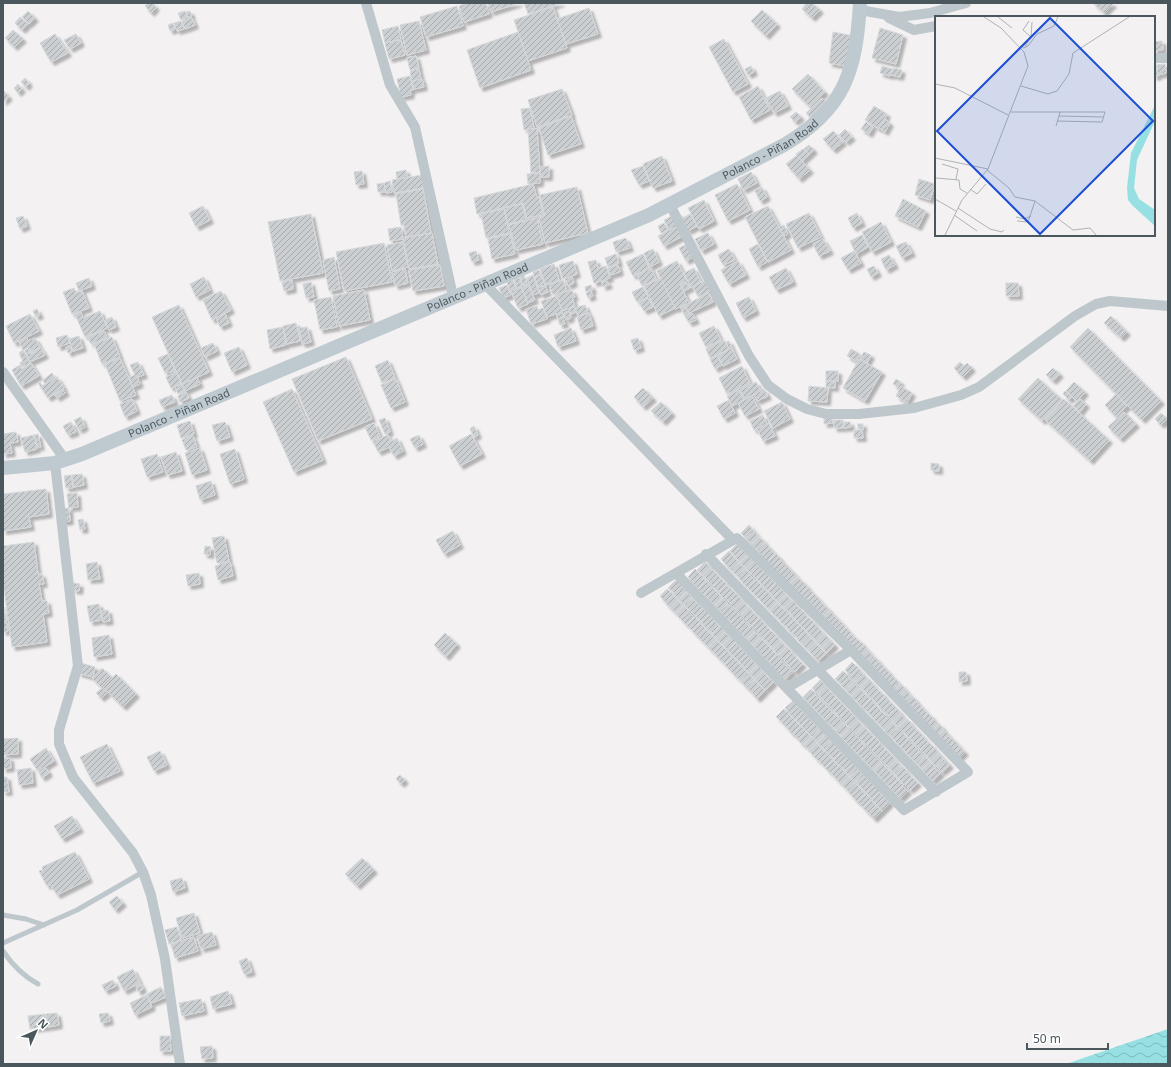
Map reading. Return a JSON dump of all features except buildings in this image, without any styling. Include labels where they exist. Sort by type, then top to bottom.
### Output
[{"type":"main road","name":"Polanco - Piñan Road","points":[[3,468],[60,462],[670,205],[784,145],[805,133],[823,117],[835,102],[847,81],[858,38],[860,7]]},
{"type":"street","points":[[366,3],[390,85],[415,127],[453,296]]},
{"type":"street","points":[[878,13],[899,17],[930,14],[966,3]]},
{"type":"street","points":[[860,7],[878,13],[914,30],[935,26]]},
{"type":"street","points":[[1155,58],[1168,58]]},
{"type":"street","points":[[670,205],[749,356],[768,385],[777,393],[807,409],[826,414],[859,414],[914,408],[961,395],[979,387],[1075,316],[1096,304],[1110,301],[1168,306]]},
{"type":"street","points":[[484,283],[732,539]]},
{"type":"street","points":[[3,372],[60,462],[78,666],[59,730],[59,744],[73,777],[133,853],[143,872],[151,895],[165,959],[180,1064]]},
{"type":"street","points":[[641,593],[732,539],[740,539],[851,650],[968,772],[904,810],[676,573]]},
{"type":"street","points":[[706,554],[936,792]]},
{"type":"street","points":[[787,688],[851,650]]},
{"type":"lane","points":[[3,944],[77,910],[143,872]]},
{"type":"lane","points":[[3,915],[28,919],[44,925]]},
{"type":"lane","points":[[3,951],[11,964],[26,977],[38,984]]},
{"type":"water","points":[[1168,1029],[1168,1064],[1066,1064]]}]
